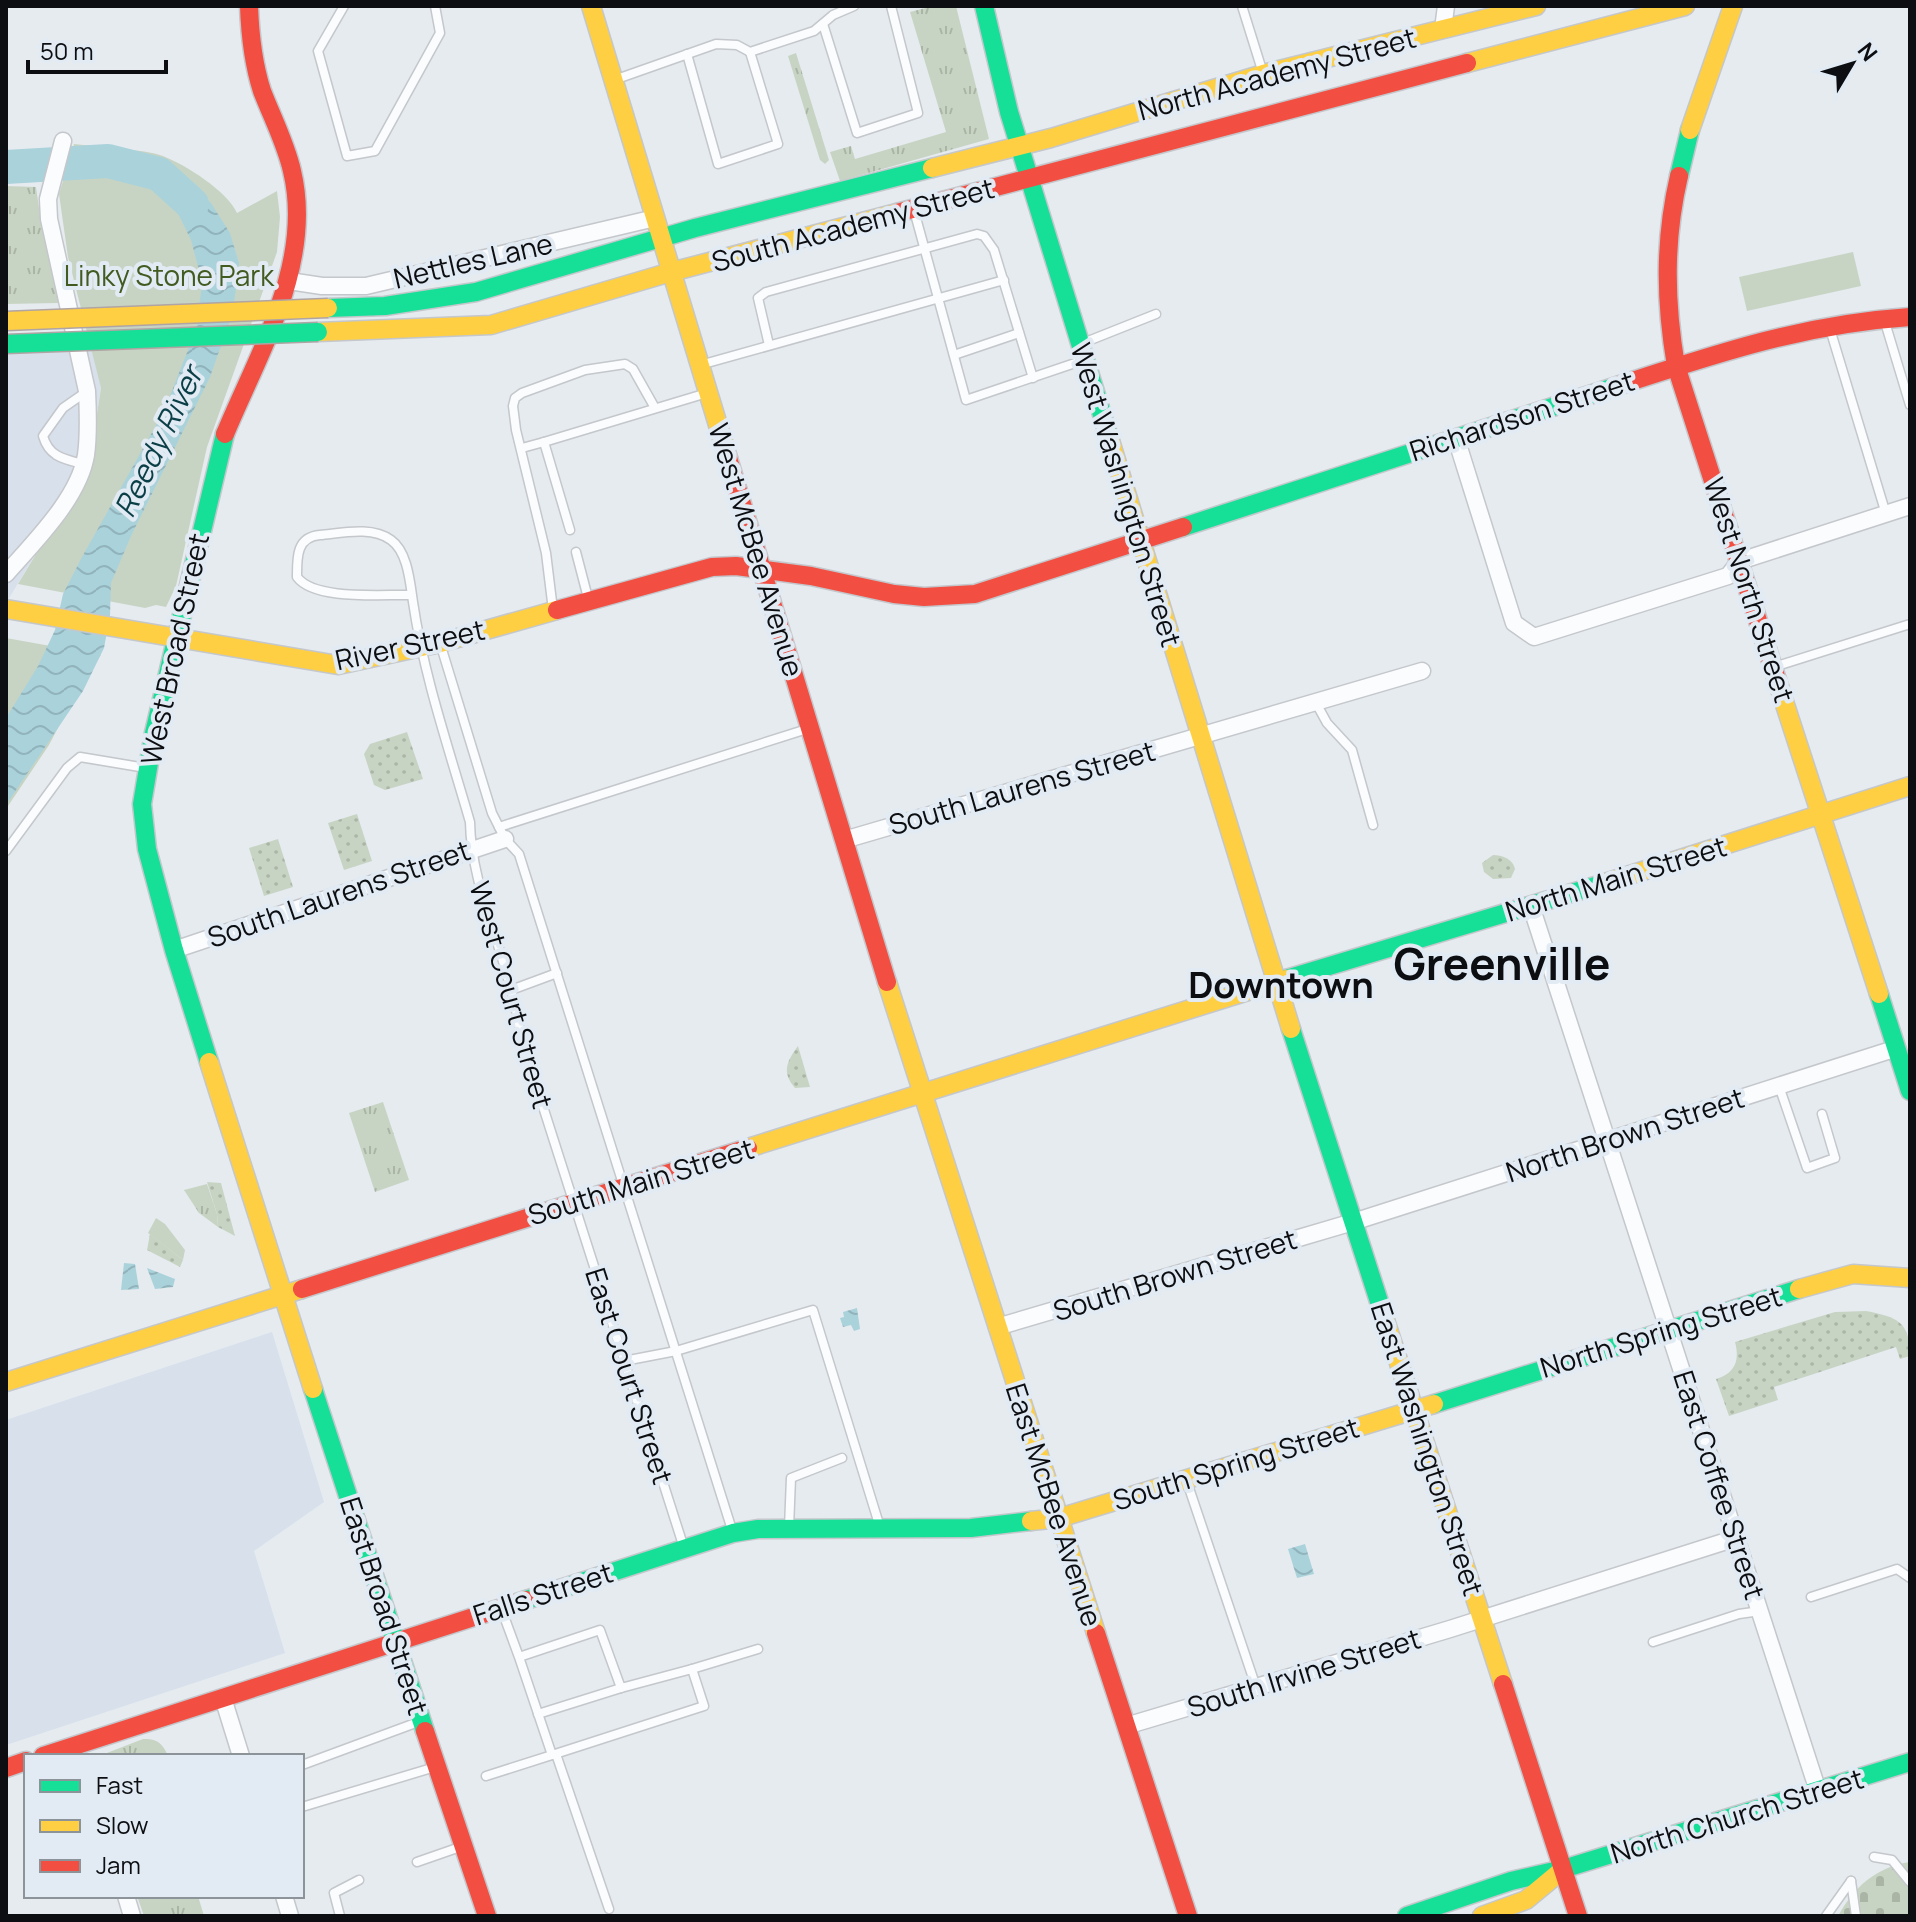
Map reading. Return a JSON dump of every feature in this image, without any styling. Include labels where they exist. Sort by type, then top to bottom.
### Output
[{"type":"main road","name":"West Broad Street","points":[[249,6],[250,41],[261,87],[292,169],[297,199],[297,237],[289,281],[221,443],[175,639],[142,804],[147,849],[174,950],[284,1294]]},
{"type":"main road","name":"West McBee Avenue","points":[[591,6],[921,1094]]},
{"type":"main road","name":"West Washington Street","points":[[984,6],[1030,180],[1276,982]]},
{"type":"main road","name":"North Academy Street","points":[[1020,146],[1263,74],[1536,6]]},
{"type":"main road","name":"South Academy Street","points":[[6,344],[491,325],[671,272],[1685,6]]},
{"type":"main road","name":"West North Street","points":[[1733,6],[1690,130],[1666,238],[1668,314],[1676,366],[1823,814],[1903,1046],[1910,1091]]},
{"type":"main road","name":"South Academy Street","points":[[6,321],[385,306],[476,292],[785,205],[1020,146]]},
{"type":"main road","name":"Richardson Street","points":[[762,570],[811,576],[894,594],[924,597],[978,593],[1676,366],[1793,331],[1910,317]]},
{"type":"main road","name":"River Street","points":[[11,609],[338,665],[440,643],[712,567],[736,566],[762,570]]},
{"type":"main road","name":"North Main Street","points":[[1276,982],[1531,906],[1910,786]]},
{"type":"main road","name":"South Main Street","points":[[6,1382],[1276,982]]},
{"type":"main road","name":"East Washington Street","points":[[1276,982],[1578,1916]]},
{"type":"main road","name":"East McBee Avenue","points":[[921,1094],[1188,1916]]},
{"type":"main road","name":"North Spring Street","points":[[1414,1410],[1831,1279],[1853,1274],[1910,1278]]},
{"type":"main road","name":"East Broad Street","points":[[284,1294],[487,1916]]},
{"type":"main road","name":"South Spring Street","points":[[1059,1518],[1414,1410]]},
{"type":"main road","name":"Falls Street","points":[[56,1754],[81,1750],[223,1698],[733,1533],[789,1528],[971,1528],[1059,1518]]},
{"type":"main road","name":"North Church Street","points":[[1407,1916],[1511,1881],[1563,1869],[1910,1762]]},
{"type":"main road","points":[[1482,1916],[1526,1900],[1563,1869]]},
{"type":"street","points":[[1443,29],[1446,6]]},
{"type":"street","points":[[6,574],[49,525],[67,498],[83,464],[89,417],[87,391],[51,232],[48,199],[63,141]]},
{"type":"street","name":"Nettles Lane","points":[[289,281],[322,286],[366,286],[655,218]]},
{"type":"street","points":[[1456,438],[1514,623],[1534,637],[1728,576],[1740,561],[1910,506]]},
{"type":"street","name":"South Laurens Street","points":[[844,840],[1422,671]]},
{"type":"street","name":"South Laurens Street","points":[[174,950],[470,850],[502,833]]},
{"type":"street","name":"East Coffee Street","points":[[1531,906],[1818,1791]]},
{"type":"street","name":"North Brown Street","points":[[1353,1222],[1903,1046]]},
{"type":"street","name":"South Brown Street","points":[[997,1327],[1353,1222]]},
{"type":"street","name":"South Irvine Street","points":[[1126,1726],[1482,1619],[1736,1538]]},
{"type":"street","points":[[223,1698],[240,1754]]},
{"type":"lane","points":[[344,6],[318,51],[347,156],[375,151],[440,33],[435,6]]},
{"type":"lane","points":[[750,52],[814,31],[833,15],[854,6]]},
{"type":"lane","points":[[823,24],[857,133],[918,113],[891,6]]},
{"type":"lane","points":[[1242,6],[1263,74]]},
{"type":"lane","points":[[613,80],[687,54],[716,44],[737,45],[750,52],[778,144],[718,164],[687,54]]},
{"type":"lane","points":[[914,208],[966,400],[1033,378],[1156,314]]},
{"type":"lane","points":[[769,345],[758,298],[766,292],[977,234],[984,236],[994,250],[1033,378]]},
{"type":"lane","points":[[699,365],[1004,280]]},
{"type":"lane","points":[[1884,318],[1910,405]]},
{"type":"lane","points":[[1829,325],[1886,514]]},
{"type":"lane","points":[[954,355],[1019,333]]},
{"type":"lane","points":[[553,611],[546,553],[514,418],[515,398],[585,370],[625,364],[633,369],[655,408]]},
{"type":"lane","points":[[83,464],[60,459],[46,448],[43,436],[63,408],[87,391]]},
{"type":"lane","points":[[522,448],[708,392]]},
{"type":"lane","points":[[544,442],[570,530]]},
{"type":"lane","name":"West Court Street","points":[[412,595],[333,593],[308,588],[297,577],[297,555],[303,541],[311,536],[361,532],[380,534],[394,542],[404,558],[412,595],[420,647],[470,822],[470,850],[511,990],[523,1044],[573,1203]]},
{"type":"lane","points":[[576,552],[589,601]]},
{"type":"lane","points":[[1775,667],[1910,624]]},
{"type":"lane","name":"West Court Street","points":[[440,643],[492,813],[502,833],[519,854],[625,1187]]},
{"type":"lane","points":[[1315,702],[1327,723],[1352,750],[1373,825]]},
{"type":"lane","points":[[502,833],[810,728]]},
{"type":"lane","points":[[6,851],[67,768],[80,757],[148,768]]},
{"type":"lane","points":[[511,990],[557,973]]},
{"type":"lane","points":[[1779,1086],[1807,1168],[1835,1158],[1822,1114]]},
{"type":"lane","name":"East Court Street","points":[[625,1187],[733,1533]]},
{"type":"lane","name":"East Court Street","points":[[573,1203],[684,1549]]},
{"type":"lane","points":[[624,1361],[676,1351],[813,1310],[881,1529]]},
{"type":"lane","points":[[789,1528],[791,1478],[842,1458]]},
{"type":"lane","points":[[1186,1479],[1256,1687]]},
{"type":"lane","points":[[1811,1597],[1897,1569],[1910,1578]]},
{"type":"lane","points":[[501,1607],[609,1909]]},
{"type":"lane","points":[[1653,1642],[1739,1614],[1761,1611]]},
{"type":"lane","points":[[519,1657],[600,1630],[621,1688]]},
{"type":"lane","points":[[538,1714],[758,1649]]},
{"type":"lane","points":[[486,1776],[704,1706],[692,1669]]},
{"type":"lane","points":[[304,1764],[422,1721]]},
{"type":"lane","points":[[304,1806],[437,1766]]},
{"type":"lane","points":[[417,1862],[464,1846]]},
{"type":"lane","points":[[1874,1857],[1892,1860],[1910,1882]]},
{"type":"lane","points":[[340,1916],[334,1893],[359,1880]]},
{"type":"lane","points":[[1826,1916],[1851,1881],[1856,1916]]},
{"type":"shaded area","points":[[88,334],[101,387],[89,466],[6,603],[6,337]]},
{"type":"shaded area","points":[[272,1332],[324,1502],[254,1551],[285,1653],[6,1745],[6,1420]]},
{"type":"green space","points":[[933,6],[956,6],[989,139],[840,181],[830,152],[851,146],[855,159],[946,132],[910,12]]},
{"type":"green space","points":[[796,53],[829,160],[825,164],[820,160],[788,56]]},
{"type":"green space","name":"Linky Stone Park","points":[[74,144],[163,156],[205,180],[224,196],[237,213],[277,191],[280,217],[277,252],[207,447],[176,586],[166,607],[156,605],[145,608],[18,584],[89,466],[101,388],[68,257],[59,194]]},
{"type":"green space","points":[[6,186],[36,187],[59,303],[6,304]]},
{"type":"green space","points":[[1853,252],[1861,286],[1747,311],[1739,277]]},
{"type":"green space","points":[[6,638],[101,655],[80,686],[49,745],[6,809]]},
{"type":"green space","points":[[407,732],[423,779],[385,790],[374,785],[364,754],[370,744]]},
{"type":"green space","points":[[357,814],[372,861],[344,870],[328,823]]},
{"type":"green space","points":[[278,839],[293,887],[264,896],[249,848]]},
{"type":"green space","points":[[1493,855],[1510,860],[1515,869],[1511,878],[1493,879],[1484,872],[1482,863]]},
{"type":"green space","points":[[798,1046],[810,1087],[795,1088],[788,1077],[789,1062]]},
{"type":"green space","points":[[383,1102],[409,1180],[375,1192],[349,1113]]},
{"type":"green space","points":[[207,1182],[221,1183],[235,1236],[218,1227]]},
{"type":"green space","points":[[207,1184],[218,1227],[199,1213],[184,1190]]},
{"type":"green space","points":[[156,1218],[165,1224],[185,1250],[183,1260],[148,1233]]},
{"type":"green space","points":[[150,1234],[183,1260],[180,1267],[147,1250]]},
{"type":"green space","points":[[1866,1311],[1900,1323],[1907,1335],[1910,1356],[1900,1359],[1896,1347],[1774,1387],[1778,1400],[1729,1416],[1716,1379],[1732,1370],[1737,1355],[1735,1342],[1835,1312]]},
{"type":"green space","points":[[143,1739],[152,1739],[167,1754],[104,1754]]},
{"type":"green space","points":[[1910,1862],[1910,1916],[1838,1916],[1851,1896],[1867,1880],[1887,1868]]},
{"type":"green space","points":[[138,1898],[199,1898],[204,1916],[144,1916]]},
{"type":"water","name":"Reedy River","points":[[159,175],[183,177],[211,203],[230,233],[239,263],[233,312],[210,377],[111,583],[110,616],[104,648],[83,691],[6,805],[6,718],[38,666],[55,630],[63,594],[82,557],[164,411],[197,327],[202,282],[191,240]]},
{"type":"water","points":[[124,1263],[135,1264],[139,1289],[121,1290]]},
{"type":"water","points":[[147,1268],[175,1279],[173,1287],[155,1289]]},
{"type":"water","points":[[857,1308],[860,1329],[854,1331],[851,1325],[843,1327],[840,1318],[844,1317],[843,1312]]},
{"type":"water","points":[[1305,1544],[1314,1574],[1297,1578],[1288,1549]]},
{"type":"waterway","name":"Reedy River","points":[[6,167],[108,161],[159,174],[192,204]]},
{"type":"traffic: fast","points":[[984,6],[1009,112],[1108,434]]},
{"type":"traffic: fast","points":[[1679,176],[1690,130]]},
{"type":"traffic: fast","points":[[328,308],[385,306],[476,292],[695,228],[932,168]]},
{"type":"traffic: fast","points":[[6,344],[318,332]]},
{"type":"traffic: fast","points":[[1183,527],[1614,387]]},
{"type":"traffic: fast","points":[[209,1062],[147,849],[142,804],[154,733],[225,434]]},
{"type":"traffic: fast","points":[[1286,979],[1605,883]]},
{"type":"traffic: fast","points":[[1879,994],[1910,1091]]},
{"type":"traffic: fast","points":[[1291,1029],[1385,1320]]},
{"type":"traffic: fast","points":[[1434,1404],[1799,1289]]},
{"type":"traffic: fast","points":[[313,1389],[425,1731]]},
{"type":"traffic: fast","points":[[526,1600],[733,1533],[758,1529],[971,1528],[1031,1521]]},
{"type":"traffic: fast","points":[[1407,1916],[1511,1881],[1563,1869],[1910,1762]]},
{"type":"traffic: slow","points":[[591,6],[728,458]]},
{"type":"traffic: slow","points":[[932,168],[1051,138],[1263,74],[1536,6]]},
{"type":"traffic: slow","points":[[1467,63],[1685,6]]},
{"type":"traffic: slow","points":[[1690,130],[1733,6]]},
{"type":"traffic: slow","points":[[318,332],[491,325],[671,272],[897,213]]},
{"type":"traffic: slow","points":[[6,321],[328,308]]},
{"type":"traffic: slow","points":[[1108,434],[1291,1029]]},
{"type":"traffic: slow","points":[[6,609],[338,665],[440,643],[557,610]]},
{"type":"traffic: slow","points":[[1777,680],[1879,994]]},
{"type":"traffic: slow","points":[[1605,883],[1910,786]]},
{"type":"traffic: slow","points":[[748,1148],[1286,979]]},
{"type":"traffic: slow","points":[[887,982],[1096,1633]]},
{"type":"traffic: slow","points":[[209,1062],[313,1389]]},
{"type":"traffic: slow","points":[[1799,1289],[1853,1274],[1910,1278]]},
{"type":"traffic: slow","points":[[6,1382],[302,1289]]},
{"type":"traffic: slow","points":[[1385,1320],[1503,1684]]},
{"type":"traffic: slow","points":[[1031,1521],[1059,1518],[1434,1404]]},
{"type":"traffic: slow","points":[[1482,1916],[1526,1900],[1561,1871]]},
{"type":"traffic: jam","points":[[225,434],[280,306],[296,239],[297,205],[292,171],[259,80],[252,49],[249,6]]},
{"type":"traffic: jam","points":[[897,213],[1467,63]]},
{"type":"traffic: jam","points":[[1679,176],[1671,224],[1668,271],[1676,366],[1777,680]]},
{"type":"traffic: jam","points":[[1614,387],[1760,342],[1833,326],[1910,317]]},
{"type":"traffic: jam","points":[[728,458],[887,982]]},
{"type":"traffic: jam","points":[[557,610],[712,567],[736,566],[811,576],[894,594],[924,597],[975,594],[1183,527]]},
{"type":"traffic: jam","points":[[302,1289],[748,1148]]},
{"type":"traffic: jam","points":[[49,1754],[526,1600]]},
{"type":"traffic: jam","points":[[1096,1633],[1188,1916]]},
{"type":"traffic: jam","points":[[1503,1684],[1578,1916]]},
{"type":"traffic: jam","points":[[425,1731],[487,1916]]},
{"type":"traffic: jam","points":[[6,1768],[24,1762]]},
{"type":"district","name":"Greenville","points":[[1502,965]]},
{"type":"district","name":"Downtown","points":[[1281,985]]}]
